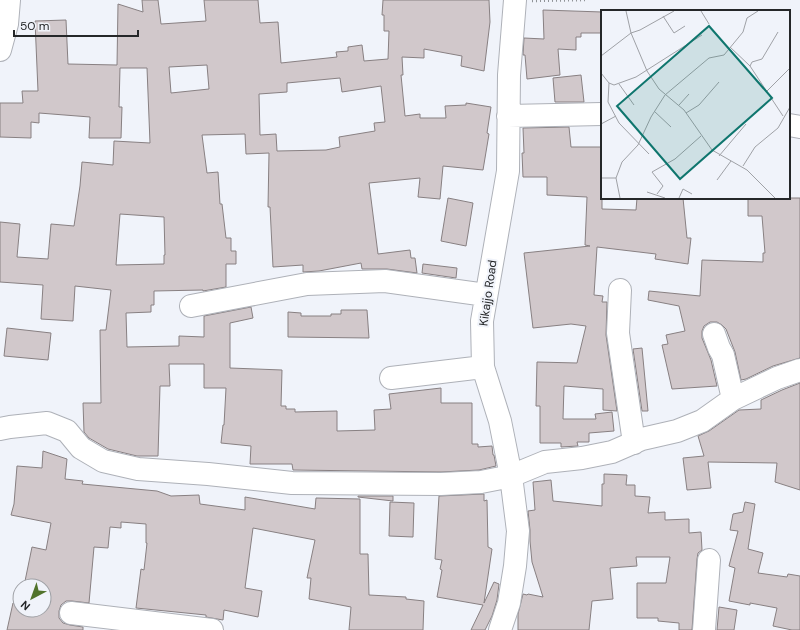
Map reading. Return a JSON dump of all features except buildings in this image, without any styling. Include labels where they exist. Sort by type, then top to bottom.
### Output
[{"type":"street","points":[[0,50],[7,24],[9,0]]},
{"type":"street","name":"Kikajjo Road","points":[[500,630],[509,602],[516,559],[518,531],[511,476],[500,421],[483,367],[482,320],[508,171],[509,75],[515,1]]},
{"type":"street","points":[[508,116],[601,114]]},
{"type":"street","points":[[790,125],[800,127]]},
{"type":"street","points":[[191,306],[307,284],[385,281],[486,296]]},
{"type":"street","points":[[620,290],[618,333],[634,443]]},
{"type":"street","points":[[714,334],[723,355],[733,398]]},
{"type":"street","points":[[391,378],[483,367]]},
{"type":"street","points":[[0,430],[10,427],[47,423],[67,431],[81,448],[103,461],[138,469],[208,474],[292,483],[441,484],[481,482],[511,476],[544,462],[582,458],[612,452],[642,439],[677,431],[702,421],[733,398],[777,378],[800,370]]},
{"type":"street","points":[[704,630],[709,560]]},
{"type":"street","points":[[71,613],[212,630]]},
{"type":"path","points":[[515,1],[588,0]]}]
